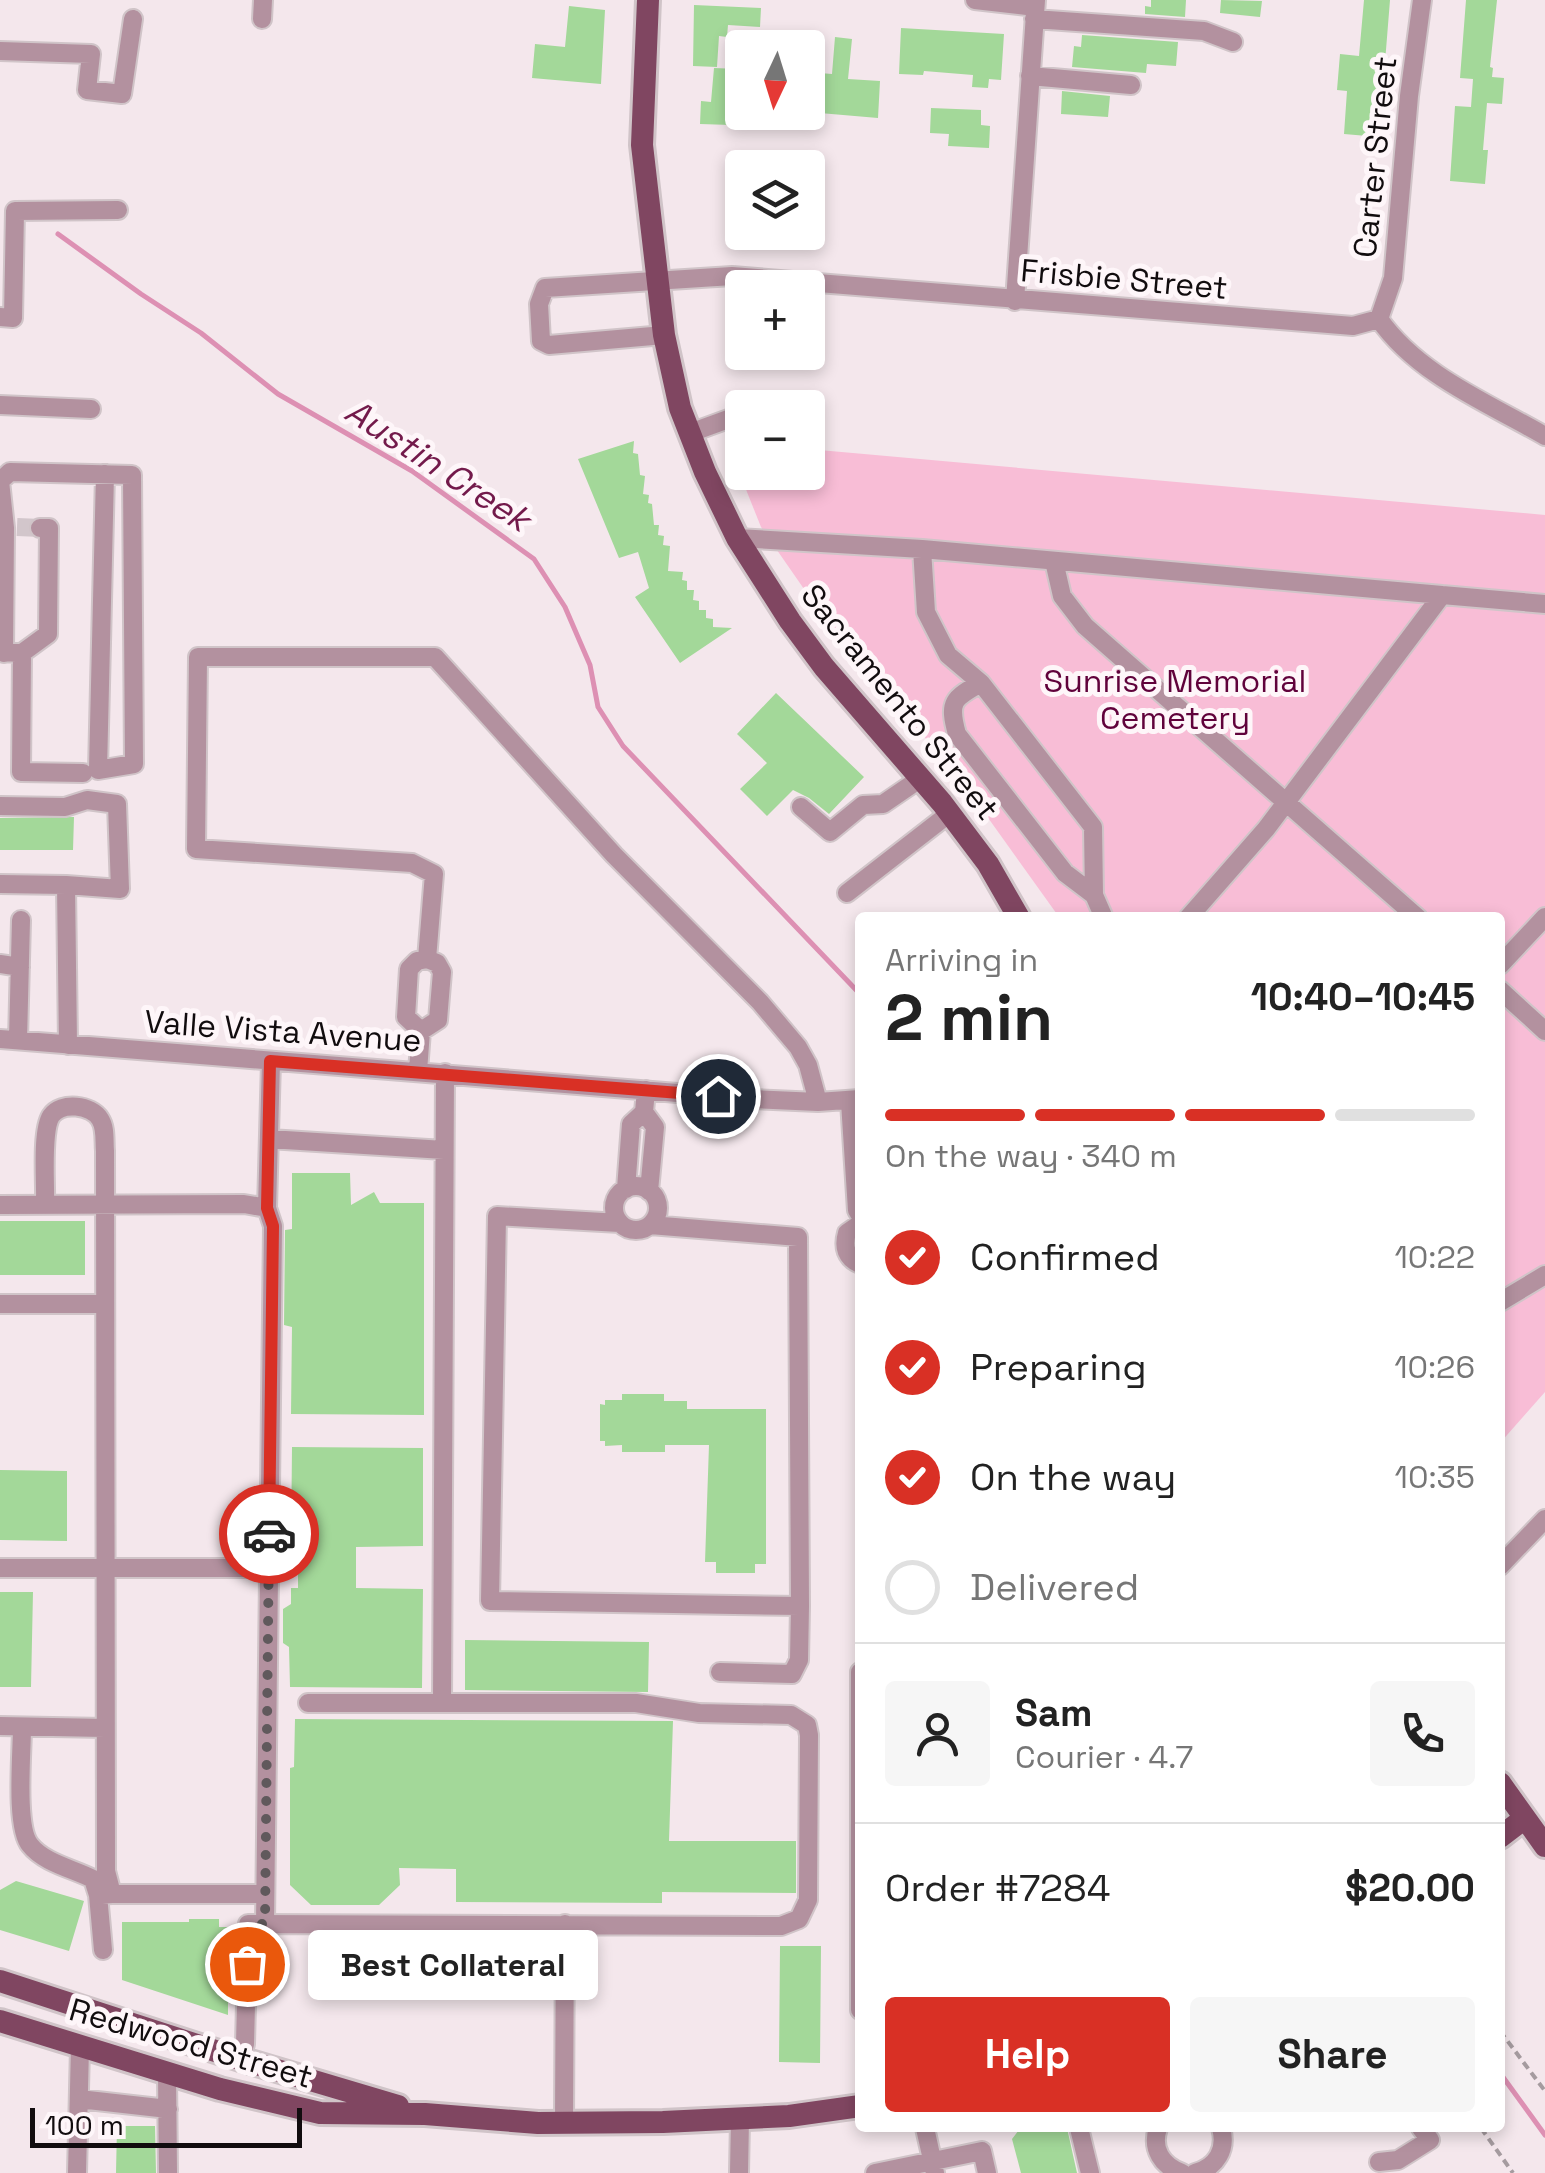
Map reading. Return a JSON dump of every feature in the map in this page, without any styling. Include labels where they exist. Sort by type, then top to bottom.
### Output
[{"type":"main road","name":"Sacramento Street","points":[[648,0],[642,145],[664,335],[680,408],[690,433],[738,538],[790,621],[824,667],[950,813],[988,864],[1016,912]]},
{"type":"main road","points":[[1505,1790],[1545,1846]]},
{"type":"main road","points":[[1505,1833],[1525,1818]]},
{"type":"main road","name":"Redwood Street","points":[[0,1981],[426,2114]]},
{"type":"main road","name":"Redwood Street","points":[[0,2021],[168,2074],[320,2113],[426,2114],[564,2123],[740,2119],[855,2107]]},
{"type":"street","points":[[262,20],[263,0]]},
{"type":"street","points":[[975,0],[1204,31],[1233,42]]},
{"type":"street","name":"Carter Street","points":[[1379,318],[1393,278],[1422,0]]},
{"type":"street","points":[[1015,301],[1035,9]]},
{"type":"street","points":[[0,50],[91,54],[88,90],[122,94],[133,19]]},
{"type":"street","points":[[1030,76],[1132,86]]},
{"type":"street","points":[[0,317],[13,318],[15,212],[118,210]]},
{"type":"street","name":"Frisbie Street","points":[[664,335],[549,345],[541,341],[538,304],[545,288],[732,276],[1353,326],[1379,318]]},
{"type":"street","points":[[1379,318],[1391,336],[1424,366],[1545,436]]},
{"type":"street","points":[[0,404],[91,409]]},
{"type":"street","points":[[690,433],[725,420]]},
{"type":"street","points":[[83,773],[21,772],[9,653],[11,528],[0,481],[10,472],[105,474],[132,475],[134,764],[98,770],[105,474]]},
{"type":"street","points":[[9,653],[48,634],[49,528],[40,528]]},
{"type":"street","points":[[738,538],[922,549],[1545,604]]},
{"type":"street","points":[[922,549],[926,612],[948,655],[981,683],[1093,828],[1094,895],[1101,912]]},
{"type":"street","points":[[1054,561],[1062,596],[1085,626],[1411,912]]},
{"type":"street","points":[[1193,912],[1286,802],[1442,595]]},
{"type":"street","points":[[427,958],[434,874],[412,863],[196,849],[198,658],[435,657],[614,856],[785,1032],[808,1064],[818,1102]]},
{"type":"street","points":[[981,683],[958,696],[951,712],[957,734],[1065,873],[1094,895]]},
{"type":"street","points":[[801,807],[830,832],[864,805],[883,804],[920,778]]},
{"type":"street","points":[[0,806],[66,807],[86,800],[117,804],[120,889],[0,884]]},
{"type":"street","points":[[847,893],[950,813]]},
{"type":"street","points":[[66,885],[68,1044]]},
{"type":"street","points":[[1505,960],[1545,917]]},
{"type":"street","points":[[9,1039],[20,967],[21,920]]},
{"type":"street","points":[[418,1071],[420,1031],[406,1017],[409,969],[427,958],[437,962],[442,972],[438,1020],[420,1031]]},
{"type":"street","points":[[0,964],[20,967]]},
{"type":"street","points":[[1505,995],[1545,1031]]},
{"type":"street","name":"Valle Vista Avenue","points":[[9,1039],[646,1090],[818,1102],[855,1100]]},
{"type":"street","points":[[265,1924],[273,1226],[267,1208],[270,1061]]},
{"type":"street","points":[[442,1704],[444,1073]]},
{"type":"street","points":[[646,1090],[644,1112],[655,1127],[649,1190],[657,1208],[650,1224]]},
{"type":"street","points":[[45,1205],[47,1129],[52,1114],[70,1106],[99,1116],[104,1128],[106,1205],[103,1950]]},
{"type":"street","points":[[620,1223],[614,1204],[626,1189],[631,1124],[644,1112]]},
{"type":"street","points":[[268,1138],[444,1150]]},
{"type":"street","points":[[626,1189],[638,1186],[649,1190]]},
{"type":"street","points":[[0,1205],[244,1204],[267,1208]]},
{"type":"street","points":[[720,1672],[792,1674],[799,1660],[800,1606],[798,1237],[650,1224],[632,1229],[620,1223],[497,1216],[490,1601],[800,1606]]},
{"type":"street","points":[[855,1227],[847,1233],[845,1246],[855,1261]]},
{"type":"street","points":[[1505,1299],[1545,1275]]},
{"type":"street","points":[[0,1304],[105,1304]]},
{"type":"street","points":[[1505,1561],[1545,1519]]},
{"type":"street","points":[[0,1568],[269,1568]]},
{"type":"street","points":[[240,2059],[245,2044],[248,1924],[770,1926],[794,1923],[808,1900],[810,1735],[798,1718],[782,1714],[700,1713],[636,1703],[308,1704]]},
{"type":"street","points":[[0,1726],[105,1728]]},
{"type":"street","points":[[22,1727],[24,1836],[40,1854],[93,1879],[105,1895]]},
{"type":"street","points":[[105,1895],[266,1894]]},
{"type":"street","points":[[564,2123],[565,1924]]},
{"type":"street","points":[[77,2173],[80,2046]]},
{"type":"street","points":[[168,2074],[168,2173]]},
{"type":"street","points":[[79,2099],[168,2109]]},
{"type":"street","points":[[739,2173],[740,2119]]},
{"type":"street","points":[[925,2132],[934,2167]]},
{"type":"street","points":[[1081,2132],[1090,2173]]},
{"type":"street","points":[[1158,2132],[1160,2158],[1182,2173]]},
{"type":"street","points":[[1195,2173],[1212,2166],[1219,2156],[1221,2132]]},
{"type":"street","points":[[1379,2162],[1398,2160],[1430,2140],[1424,2132]]},
{"type":"street","points":[[875,2173],[934,2167],[982,2151],[987,2173]]},
{"type":"path","points":[[1505,2037],[1545,2092]]},
{"type":"path","points":[[1484,2132],[1512,2173]]},
{"type":"green space","name":"Sunrise Memorial Cemetery","points":[[825,451],[1545,515],[1545,1392],[1505,1437],[1505,912],[1055,912],[961,780],[829,625],[761,527],[746,490],[825,490]]},
{"type":"building","points":[[1151,0],[1186,0],[1185,17],[1145,14],[1145,6],[1151,7]]},
{"type":"building","points":[[1221,0],[1262,1],[1260,17],[1220,13]]},
{"type":"building","points":[[1364,0],[1390,0],[1379,137],[1344,134],[1347,91],[1337,90],[1340,54],[1359,56]]},
{"type":"building","points":[[1466,0],[1497,0],[1490,67],[1492,77],[1504,78],[1502,104],[1487,103],[1485,184],[1450,181],[1455,106],[1471,107],[1473,79],[1460,78]]},
{"type":"building","points":[[694,5],[761,8],[760,27],[728,25],[725,37],[719,36],[717,67],[693,66]]},
{"type":"building","points":[[569,6],[605,10],[601,84],[532,78],[535,44],[565,47]]},
{"type":"building","points":[[901,28],[1004,34],[1001,80],[989,79],[988,88],[972,87],[973,75],[924,71],[923,75],[899,74]]},
{"type":"building","points":[[1082,35],[1178,42],[1176,66],[1147,64],[1146,73],[1072,67],[1074,46],[1081,47]]},
{"type":"building","points":[[835,37],[852,39],[848,79],[880,81],[878,118],[825,113],[825,73],[832,74]]},
{"type":"building","points":[[714,68],[725,68],[725,125],[700,124],[701,101],[711,102]]},
{"type":"building","points":[[1062,91],[1110,96],[1108,117],[1061,114]]},
{"type":"building","points":[[931,108],[981,110],[981,125],[990,126],[989,148],[948,146],[949,134],[930,133]]},
{"type":"building","points":[[634,441],[633,453],[638,454],[640,475],[645,476],[643,494],[649,495],[654,525],[659,525],[658,535],[664,536],[663,545],[670,546],[668,571],[683,572],[687,590],[694,590],[693,600],[699,601],[699,610],[706,610],[706,618],[713,619],[713,627],[732,628],[680,663],[635,597],[649,588],[638,552],[619,558],[578,459]]},
{"type":"building","points":[[776,693],[864,777],[829,814],[793,790],[767,816],[740,789],[767,763],[737,734]]},
{"type":"building","points":[[74,817],[73,850],[0,850],[0,818]]},
{"type":"building","points":[[292,1173],[350,1173],[351,1205],[374,1192],[380,1203],[424,1203],[424,1415],[291,1414],[292,1327],[284,1325],[285,1230],[292,1229]]},
{"type":"building","points":[[0,1221],[85,1221],[85,1275],[0,1275]]},
{"type":"building","points":[[622,1394],[664,1394],[664,1401],[687,1401],[687,1409],[766,1409],[766,1564],[755,1564],[755,1573],[716,1573],[716,1562],[705,1562],[709,1445],[665,1445],[665,1452],[622,1452],[622,1445],[605,1446],[605,1441],[600,1441],[600,1404],[605,1405],[605,1400],[622,1400]]},
{"type":"building","points":[[292,1447],[423,1448],[423,1546],[356,1547],[356,1588],[423,1589],[422,1688],[290,1687],[289,1647],[283,1643],[283,1609],[291,1604],[291,1588],[298,1588],[298,1547],[291,1547]]},
{"type":"building","points":[[0,1470],[67,1471],[67,1541],[0,1540]]},
{"type":"building","points":[[0,1592],[33,1592],[31,1687],[0,1687]]},
{"type":"building","points":[[465,1640],[649,1642],[648,1692],[465,1690]]},
{"type":"building","points":[[295,1719],[673,1721],[669,1841],[796,1841],[796,1893],[662,1892],[662,1903],[456,1902],[456,1869],[399,1868],[400,1885],[379,1905],[311,1905],[290,1885],[290,1768],[294,1767]]},
{"type":"building","points":[[16,1881],[84,1901],[69,1951],[0,1930],[0,1890]]},
{"type":"building","points":[[219,1919],[219,1927],[228,1927],[228,2015],[122,1980],[122,1922]]},
{"type":"building","points":[[780,1946],[821,1946],[820,2063],[779,2062]]},
{"type":"building","points":[[117,2126],[155,2126],[156,2173],[116,2173]]},
{"type":"building","points":[[1017,2132],[1068,2132],[1077,2173],[1021,2173],[1012,2139]]},
{"type":"waterway","name":"Austin Creek","points":[[58,234],[201,333],[278,394],[412,471],[534,559],[565,607],[590,665],[598,707],[623,746],[855,989]]},
{"type":"waterway","name":"Austin Creek","points":[[1505,2080],[1545,2135]]},
{"type":"tunnel","points":[[17,527],[40,528]]},
{"type":"way so far","points":[[247,1964],[248,1924],[265,1924],[269,1534]]},
{"type":"place","name":"Best Collateral","points":[[247,1964]]},
{"type":"route","points":[[269,1534],[273,1226],[267,1208],[270,1061],[718,1096]]}]
